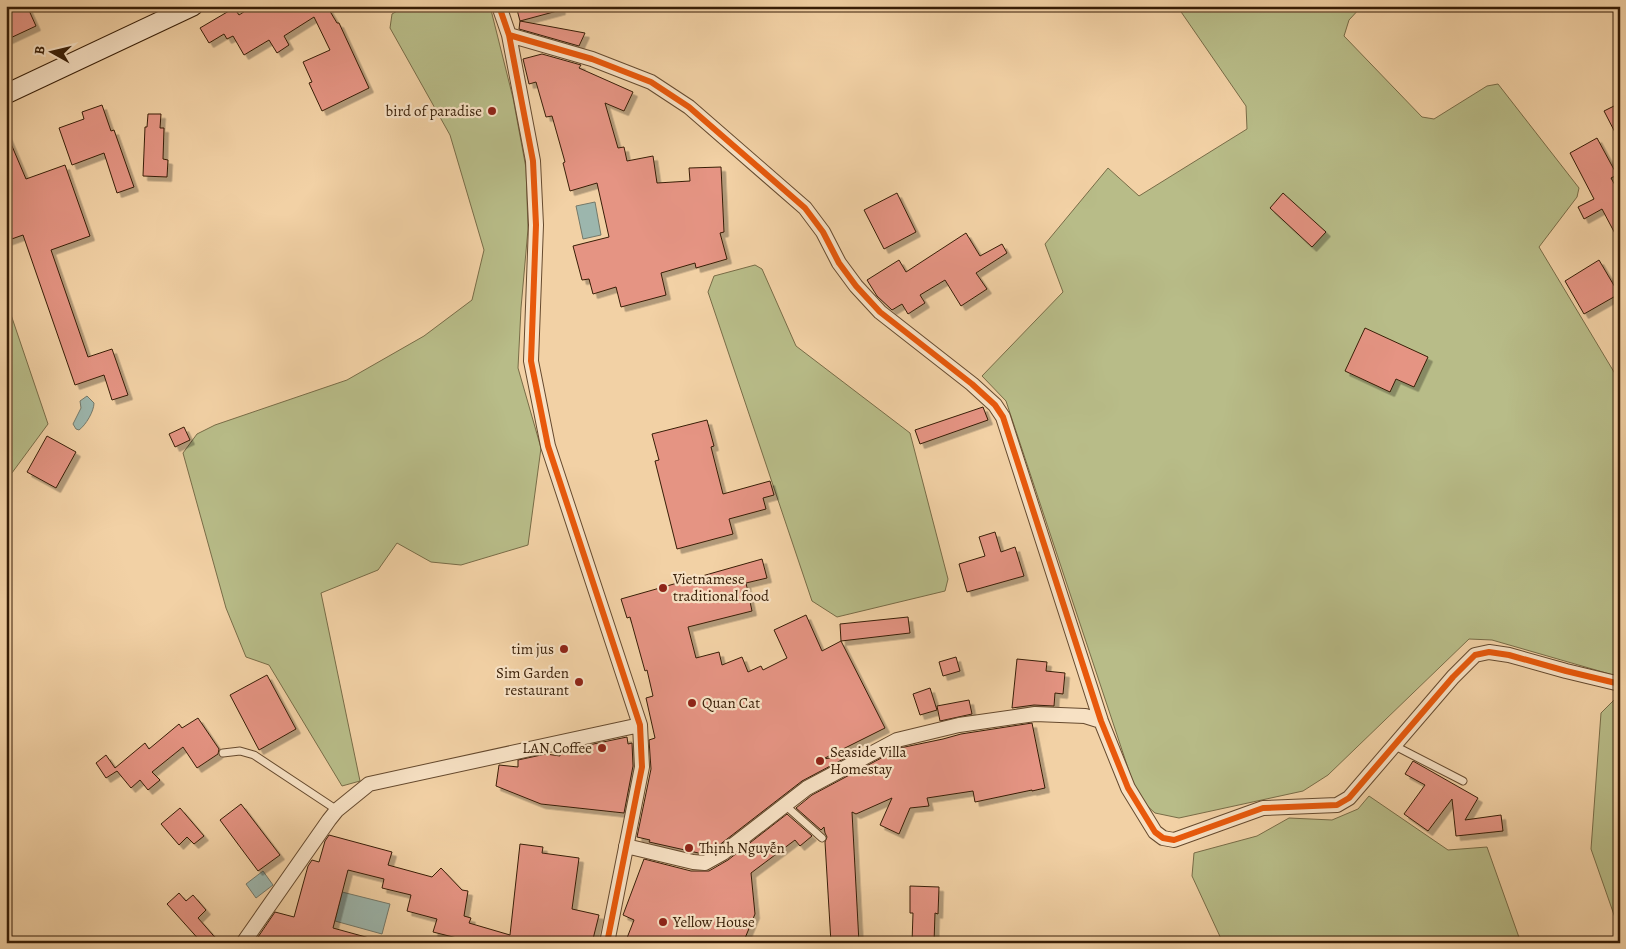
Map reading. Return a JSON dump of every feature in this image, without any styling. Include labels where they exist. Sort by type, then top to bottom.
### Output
[{"type":"main road","points":[[6,94],[194,6]]},
{"type":"street","points":[[499,6],[510,35],[533,161],[536,225],[531,361],[548,446],[640,725],[642,767],[607,943]]},
{"type":"street","points":[[510,35],[592,59],[651,82],[689,107],[805,208],[814,218],[839,263],[856,286],[880,312],[972,384],[995,405],[1003,418],[1101,721],[1128,788],[1155,832],[1163,838],[1174,840],[1263,808],[1337,805],[1349,798],[1453,677],[1475,655],[1489,652],[1509,655],[1620,684]]},
{"type":"street","points":[[626,846],[693,862],[705,863],[723,853],[807,788],[897,740],[959,725],[1035,714],[1085,716],[1101,721]]},
{"type":"street","points":[[243,943],[337,810],[369,784],[640,725]]},
{"type":"lane","points":[[1394,746],[1463,781]]},
{"type":"lane","points":[[223,753],[240,751],[254,755],[337,810]]},
{"type":"lane","points":[[786,805],[822,838]]},
{"type":"green space","points":[[406,6],[490,6],[513,98],[526,168],[528,229],[518,368],[541,448],[528,545],[461,565],[431,562],[397,543],[378,570],[321,593],[360,781],[342,786],[269,665],[246,657],[226,608],[183,453],[197,434],[215,425],[347,380],[424,336],[472,300],[484,250],[450,135],[390,28],[392,14]]},
{"type":"green space","points":[[1177,6],[1362,6],[1349,20],[1344,36],[1422,117],[1434,119],[1487,86],[1498,84],[1579,188],[1577,197],[1539,247],[1620,382],[1620,677],[1492,640],[1469,639],[1328,775],[1303,791],[1179,818],[1155,813],[1144,803],[1135,789],[1006,401],[982,376],[1063,292],[1045,244],[1108,168],[1139,196],[1247,129],[1246,106]]},
{"type":"green space","points":[[755,265],[762,269],[796,346],[910,433],[948,579],[945,591],[837,617],[812,601],[708,292],[714,276]]},
{"type":"green space","points":[[6,300],[48,424],[6,481]]},
{"type":"green space","points":[[1615,699],[1620,699],[1620,932],[1591,849],[1601,713]]},
{"type":"green space","points":[[1369,796],[1448,850],[1487,847],[1521,943],[1223,943],[1192,876],[1194,853],[1257,836],[1289,818],[1332,820],[1358,809]]},
{"type":"water","points":[[595,202],[601,235],[583,239],[576,206]]},
{"type":"water","points":[[87,396],[94,403],[94,406],[87,421],[79,430],[73,424],[81,408],[80,401]]},
{"type":"water","points":[[263,871],[273,885],[256,898],[246,884]]},
{"type":"water","points":[[342,892],[390,904],[382,934],[335,921]]},
{"type":"building","points":[[6,6],[27,6],[36,26],[6,40]]},
{"type":"building","points":[[253,6],[331,6],[328,8],[337,23],[339,23],[369,88],[322,111],[309,83],[312,82],[303,62],[330,50],[314,17],[284,36],[289,45],[277,53],[269,40],[244,55],[233,36],[227,39],[224,34],[209,43],[200,28],[234,8],[239,15]]},
{"type":"building","points":[[516,6],[560,6],[561,10],[520,21]]},
{"type":"building","points":[[520,21],[585,33],[579,46],[519,29]]},
{"type":"building","points":[[542,54],[581,65],[579,68],[633,92],[624,111],[605,103],[618,148],[624,147],[627,161],[653,156],[657,183],[690,181],[689,168],[721,167],[724,232],[720,233],[727,259],[696,268],[695,263],[661,273],[666,295],[621,307],[616,287],[593,294],[589,279],[582,280],[573,246],[609,237],[597,183],[570,191],[563,163],[565,162],[552,116],[546,117],[536,82],[529,84],[523,59]]},
{"type":"building","points":[[1620,103],[1620,142],[1604,111]]},
{"type":"building","points":[[102,105],[111,131],[114,130],[134,187],[117,193],[104,153],[72,165],[59,128],[84,119],[82,112]]},
{"type":"building","points":[[148,114],[161,114],[160,128],[164,128],[163,159],[168,160],[167,177],[143,176],[145,127],[147,127]]},
{"type":"building","points":[[6,132],[26,179],[65,165],[90,236],[51,250],[88,357],[112,349],[128,395],[112,400],[104,375],[75,385],[23,235],[6,241]]},
{"type":"building","points":[[1597,138],[1617,175],[1611,178],[1620,194],[1620,243],[1602,209],[1584,219],[1578,207],[1594,199],[1570,153]]},
{"type":"building","points":[[897,193],[916,232],[884,249],[864,210]]},
{"type":"building","points":[[1283,193],[1326,232],[1312,247],[1270,208]]},
{"type":"building","points":[[966,233],[980,256],[1002,244],[1007,253],[976,273],[987,289],[961,306],[945,280],[920,295],[925,303],[908,314],[902,304],[892,310],[877,296],[867,280],[899,260],[906,272]]},
{"type":"building","points":[[1599,260],[1619,294],[1584,314],[1565,281]]},
{"type":"building","points":[[1365,328],[1428,357],[1414,387],[1396,379],[1390,392],[1345,371]]},
{"type":"building","points":[[983,407],[988,420],[920,444],[915,430]]},
{"type":"building","points":[[707,420],[714,446],[711,447],[723,494],[770,481],[774,495],[763,498],[766,509],[729,519],[733,534],[677,549],[655,461],[659,460],[652,434]]},
{"type":"building","points":[[184,427],[190,440],[175,447],[169,434]]},
{"type":"building","points":[[47,436],[76,452],[56,488],[27,472]]},
{"type":"building","points":[[995,532],[1001,552],[1015,547],[1024,576],[967,592],[959,564],[985,556],[979,537]]},
{"type":"building","points":[[762,559],[767,578],[746,583],[752,611],[688,627],[696,658],[719,652],[722,665],[742,657],[748,672],[761,666],[763,670],[787,658],[774,630],[806,615],[822,651],[841,641],[885,728],[823,759],[851,755],[802,781],[718,846],[703,854],[649,842],[650,840],[637,837],[651,769],[649,740],[655,738],[646,698],[653,696],[647,670],[645,671],[630,617],[627,618],[621,599]]},
{"type":"building","points":[[908,617],[910,633],[841,641],[840,624]]},
{"type":"building","points":[[956,657],[960,671],[943,676],[939,662]]},
{"type":"building","points":[[1017,659],[1047,662],[1046,671],[1065,673],[1063,694],[1055,693],[1054,706],[1034,705],[1012,708]]},
{"type":"building","points":[[267,675],[296,729],[259,750],[230,695]]},
{"type":"building","points":[[930,688],[937,710],[920,715],[913,694]]},
{"type":"building","points":[[969,700],[972,714],[940,721],[937,706]]},
{"type":"building","points":[[198,718],[219,749],[218,754],[197,768],[183,747],[152,772],[160,780],[148,790],[140,780],[131,788],[117,771],[106,778],[96,763],[106,755],[115,768],[145,743],[149,749],[179,724],[182,728]]},
{"type":"building","points":[[1032,723],[1045,788],[975,802],[973,791],[927,798],[929,806],[910,808],[899,834],[880,825],[892,798],[856,814],[852,812],[859,943],[831,943],[825,842],[827,837],[824,827],[821,830],[796,808],[812,795],[900,748],[961,734]]},
{"type":"building","points":[[627,737],[628,744],[632,743],[633,766],[624,813],[541,804],[496,786],[499,765],[518,767],[518,760],[546,754],[560,756],[560,751]]},
{"type":"building","points":[[1413,761],[1478,798],[1465,820],[1501,815],[1503,831],[1456,836],[1452,799],[1428,831],[1404,814],[1425,785],[1405,774]]},
{"type":"building","points":[[241,804],[280,855],[258,871],[220,820]]},
{"type":"building","points":[[180,808],[204,836],[194,844],[187,837],[179,845],[161,824]]},
{"type":"building","points":[[787,814],[812,836],[800,846],[795,840],[751,873],[755,914],[743,943],[625,943],[634,920],[623,915],[644,859],[691,871],[709,871],[728,860]]},
{"type":"building","points":[[329,835],[392,852],[388,865],[432,877],[441,868],[462,890],[468,891],[464,916],[471,918],[469,923],[510,935],[520,844],[543,847],[542,853],[579,858],[572,909],[599,915],[592,943],[464,943],[465,940],[433,932],[437,919],[407,911],[411,895],[382,888],[384,879],[348,870],[333,928],[373,939],[372,943],[254,943],[275,912],[294,917],[308,866],[312,860],[319,862],[325,841]]},
{"type":"building","points":[[910,886],[939,887],[938,914],[935,913],[934,943],[912,943],[913,913],[910,913]]},
{"type":"building","points":[[179,893],[186,901],[193,895],[206,910],[198,918],[220,943],[202,943],[167,904]]},
{"type":"cycle path","points":[[499,6],[509,35],[533,161],[536,225],[531,361],[548,446],[640,725],[642,767],[607,943]]},
{"type":"cycle path","points":[[509,35],[592,59],[651,82],[689,107],[805,208],[823,232],[839,263],[856,286],[880,312],[972,384],[995,405],[1003,417],[1101,721],[1128,788],[1155,832],[1163,838],[1174,840],[1263,808],[1337,805],[1349,798],[1453,677],[1475,655],[1489,652],[1509,655],[1620,684]]},
{"type":"place","name":"bird of paradise","points":[[492,111]]},
{"type":"place","name":"Vietnamese traditional food","points":[[663,588]]},
{"type":"place","name":"tim jus","points":[[564,649]]},
{"type":"place","name":"Sim Garden restaurant","points":[[579,682]]},
{"type":"place","name":"Quan Cat","points":[[692,703]]},
{"type":"place","name":"LAN Coffee","points":[[602,748]]},
{"type":"place","name":"Seaside Villa Homestay","points":[[820,761]]},
{"type":"place","name":"Thịnh Nguyễn","points":[[689,848]]},
{"type":"place","name":"Yellow House","points":[[663,922]]}]
